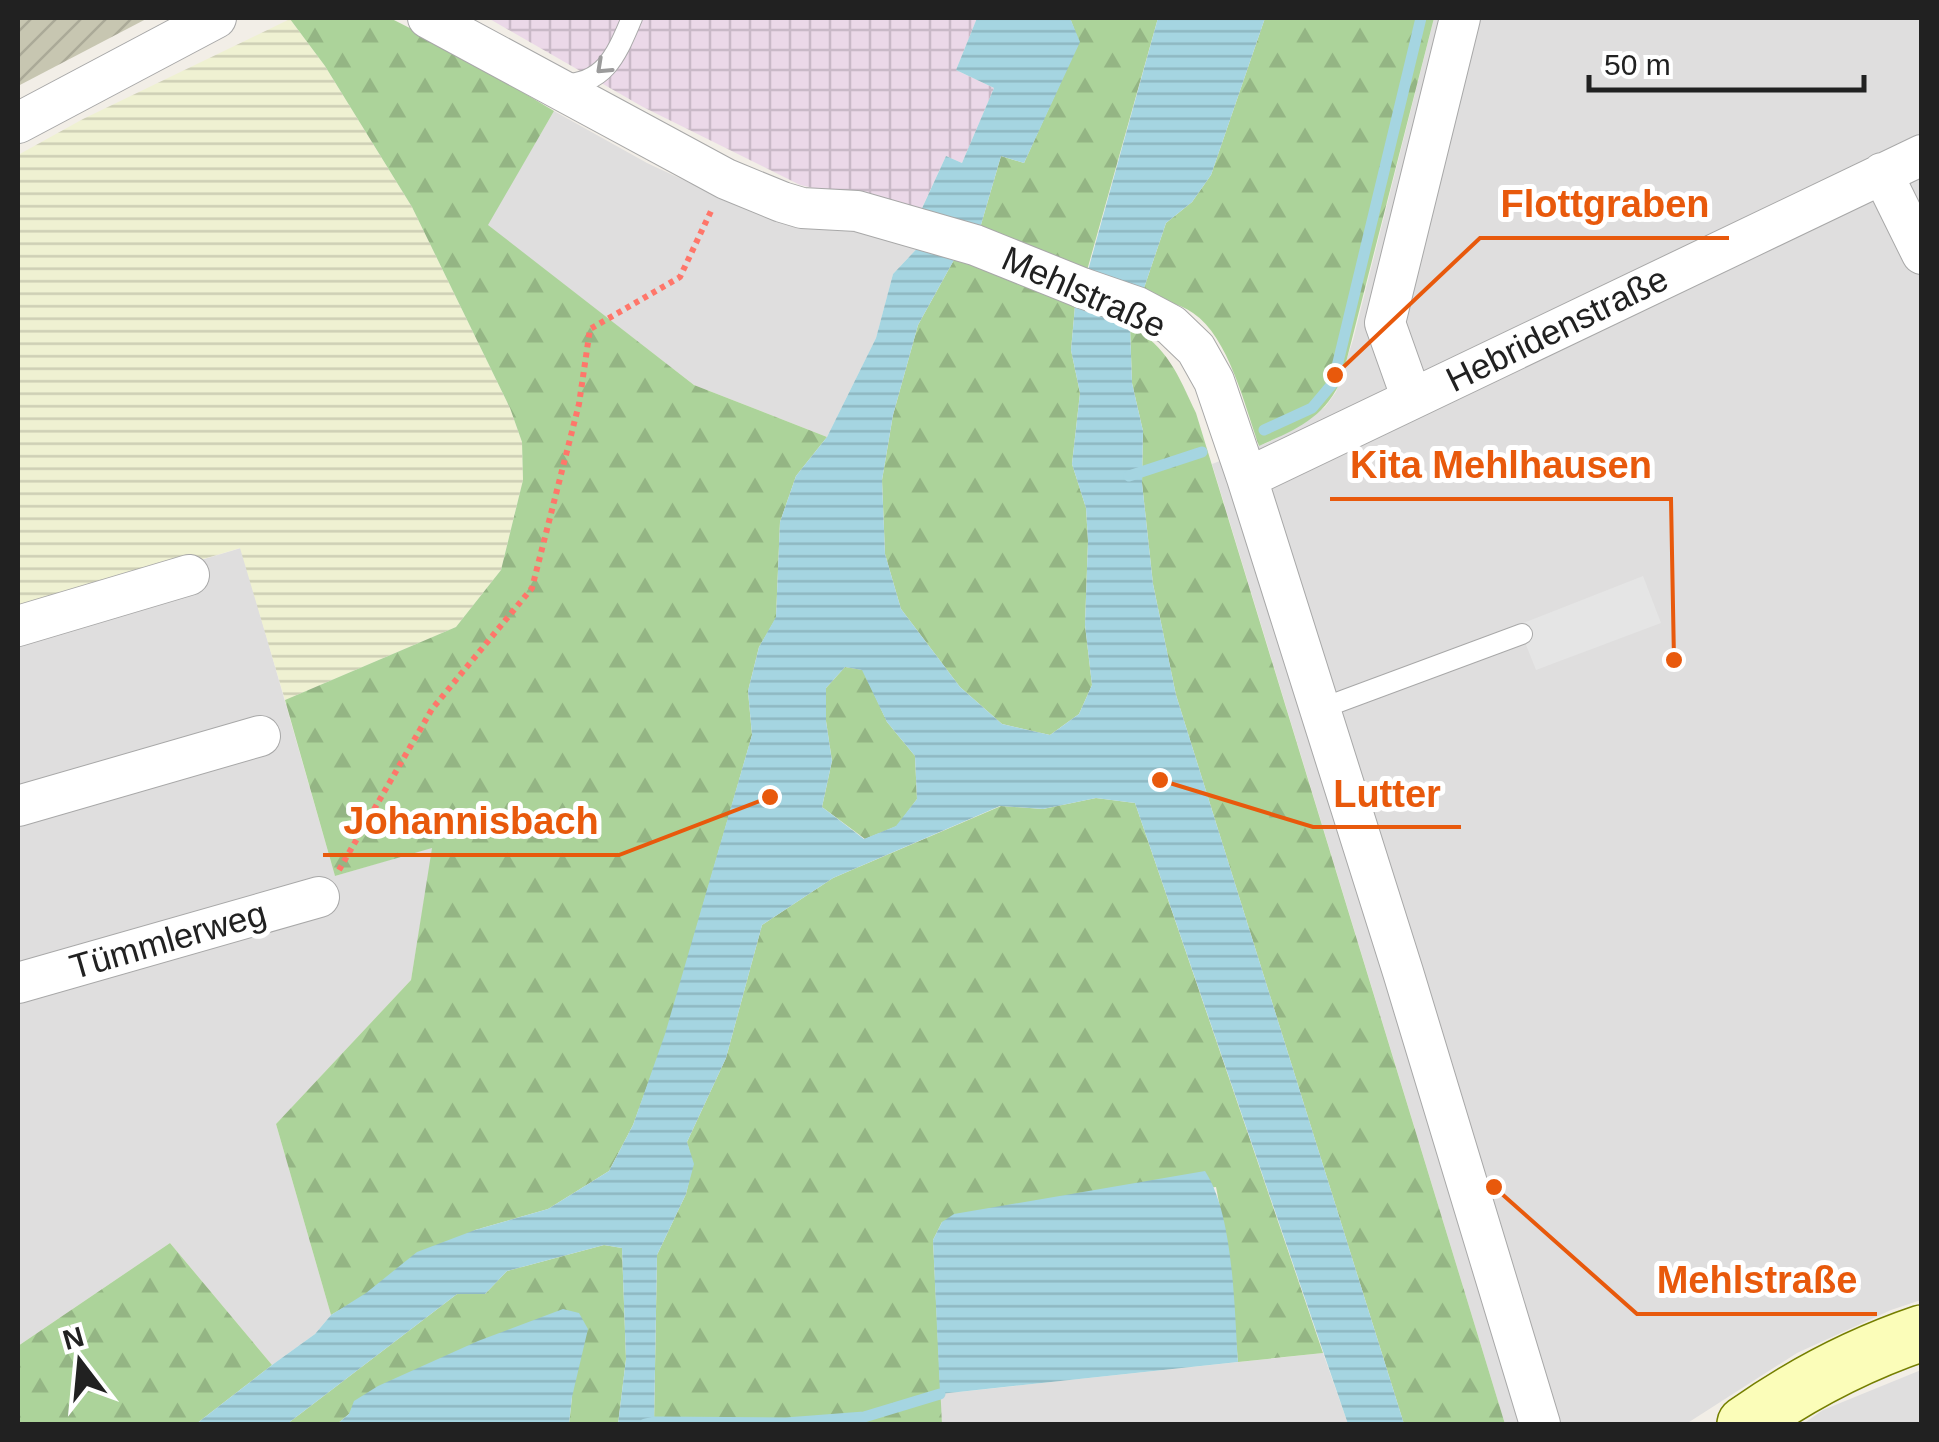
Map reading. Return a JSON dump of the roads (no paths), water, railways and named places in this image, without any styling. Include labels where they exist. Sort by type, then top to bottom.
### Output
[{"type":"street","points":[[18,123],[216,18]]},
{"type":"street","name":"Mehlstraße","points":[[428,18],[726,179],[802,208],[857,210],[976,244],[1137,307],[1171,325],[1196,349],[1214,381],[1247,478],[1540,1424]]},
{"type":"street","points":[[1412,399],[1385,323],[1460,18]]},
{"type":"street","name":"Hebridenstraße","points":[[1247,478],[1922,155]]},
{"type":"street","points":[[1882,173],[1922,254]]},
{"type":"street","points":[[18,626],[189,576]]},
{"type":"street","points":[[18,806],[260,736]]},
{"type":"street","name":"Tümmlerweg","points":[[18,982],[319,898]]},
{"type":"street","points":[[1744,1424],[1846,1362],[1922,1333]]},
{"type":"lane","points":[[550,84],[574,84],[596,76],[612,61],[632,18]]},
{"type":"lane","points":[[1320,709],[1522,634]]},
{"type":"water","points":[[977,18],[1070,18],[1080,42],[1024,163],[1001,156],[978,235],[918,217],[946,156],[962,163],[994,88],[956,70]]},
{"type":"water","points":[[1158,18],[1265,18],[1211,175],[1192,202],[1166,223],[1142,294],[1087,274]]},
{"type":"water","points":[[926,239],[960,249],[918,325],[893,415],[882,480],[885,554],[901,609],[960,687],[1002,724],[1050,735],[1079,714],[1092,685],[1085,625],[1086,508],[1072,464],[1080,393],[1071,350],[1075,306],[1130,326],[1132,383],[1143,431],[1142,483],[1153,584],[1176,695],[1404,1424],[1348,1424],[1135,803],[1096,798],[1043,809],[1000,806],[833,878],[762,925],[726,1058],[687,1142],[694,1164],[686,1194],[657,1255],[654,1424],[618,1424],[626,1359],[622,1248],[604,1245],[507,1271],[485,1294],[457,1294],[287,1424],[196,1424],[315,1334],[331,1315],[417,1252],[548,1209],[609,1171],[633,1125],[665,1034],[752,735],[748,691],[759,647],[776,617],[780,522],[796,476],[827,437],[876,338],[893,274]],"holes":[[[845,667],[862,670],[887,722],[915,756],[917,799],[896,826],[864,839],[822,807],[832,761],[826,688]]]},
{"type":"water","points":[[1205,1171],[1215,1190],[1227,1237],[1238,1362],[940,1394],[933,1240],[942,1222],[954,1214]]},
{"type":"water","points":[[563,1309],[579,1313],[588,1329],[569,1424],[337,1424],[349,1414],[354,1401],[378,1386],[478,1341]]},
{"type":"waterway","points":[[1264,430],[1312,408],[1333,383],[1421,18]]},
{"type":"waterway","points":[[1129,476],[1202,452]]},
{"type":"waterway","points":[[645,1424],[786,1423],[864,1417],[940,1394]]},
{"type":"place","name":"Flottgraben","points":[[1335,375]]},
{"type":"place","name":"Kita Mehlhausen","points":[[1674,660]]},
{"type":"place","name":"Lutter","points":[[1160,780]]},
{"type":"place","name":"Johannisbach","points":[[770,797]]},
{"type":"place","name":"Mehlstraße","points":[[1494,1187]]}]
